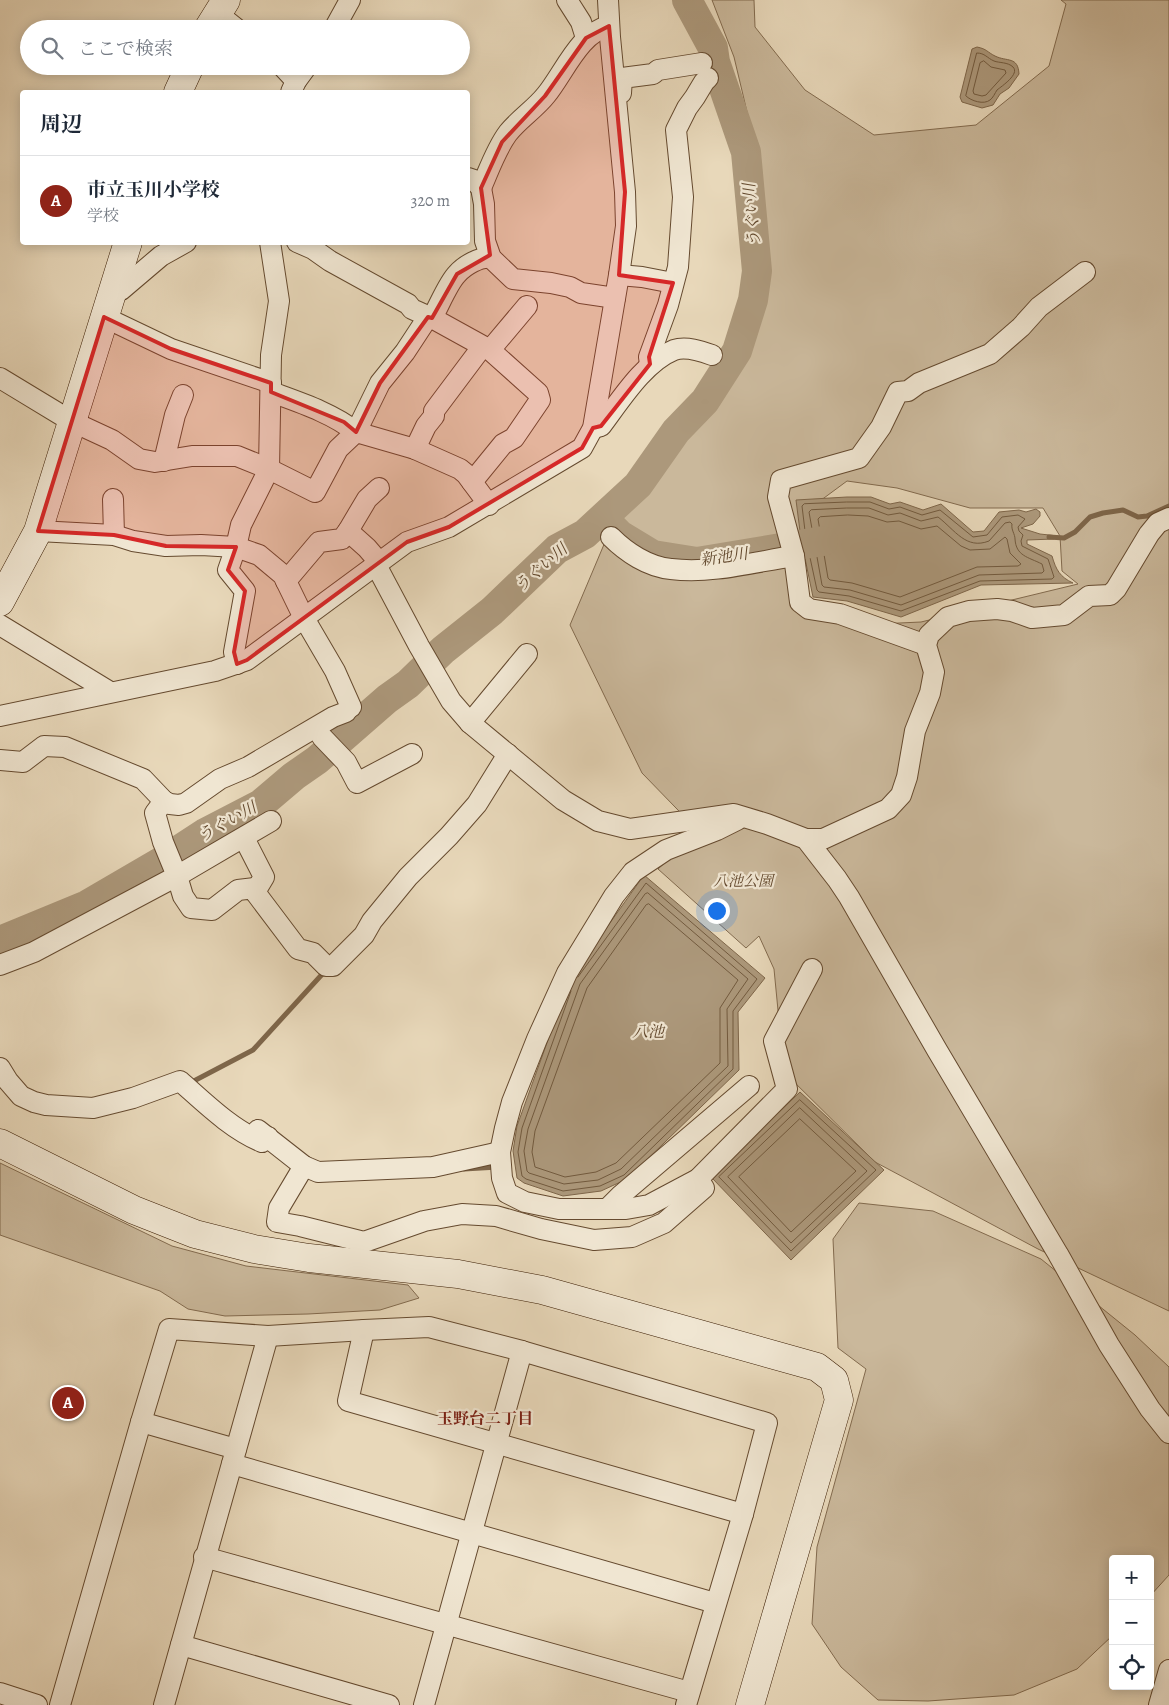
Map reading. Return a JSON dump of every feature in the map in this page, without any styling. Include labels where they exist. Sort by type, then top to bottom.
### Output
[{"type":"street","points":[[339,20],[350,0]]},
{"type":"street","points":[[567,0],[580,22],[586,38]]},
{"type":"street","points":[[0,716],[216,671],[247,660],[407,542],[449,528],[582,448],[593,428],[626,226],[626,192],[608,0]]},
{"type":"street","points":[[610,26],[602,28],[586,38],[545,96],[509,132],[474,183],[484,204],[485,241],[491,258],[513,279],[551,283],[570,287],[581,293],[615,298]]},
{"type":"street","points":[[616,96],[621,93],[622,78],[653,74],[658,70],[705,71],[704,82],[686,108],[676,130],[683,197],[678,267],[668,305],[649,357],[650,364]]},
{"type":"street","points":[[179,90],[186,75]]},
{"type":"street","points":[[110,692],[0,606],[38,531],[127,245]]},
{"type":"street","points":[[108,305],[121,290],[161,256],[181,245]]},
{"type":"street","points":[[237,664],[234,652],[245,591],[228,570],[236,548],[241,525],[269,469],[271,355],[279,301],[270,245]]},
{"type":"street","points":[[304,245],[408,304],[412,309],[486,349],[538,393],[540,400],[514,438],[503,444],[472,482]]},
{"type":"street","points":[[0,378],[72,421],[112,440],[139,459],[155,462],[192,456],[237,456],[269,469],[315,492],[338,449],[356,432],[380,383],[430,318],[456,274],[474,262],[485,257],[491,258]]},
{"type":"street","points":[[926,645],[840,614],[810,610],[800,602],[794,556],[778,497],[780,480],[859,458],[881,427],[898,392],[908,391],[919,383],[990,354],[1039,307],[1085,272]]},
{"type":"street","points":[[619,275],[673,282]]},
{"type":"street","points":[[108,305],[171,349],[271,388],[344,422],[356,432],[415,449],[460,469],[466,474],[489,505]]},
{"type":"street","points":[[415,449],[426,426],[434,416],[434,411],[486,349],[527,306]]},
{"type":"street","points":[[593,428],[601,426],[650,364],[675,350],[696,349],[712,355]]},
{"type":"street","points":[[164,461],[175,415],[183,395]]},
{"type":"street","points":[[286,581],[320,542],[342,539],[367,500],[379,488]]},
{"type":"street","points":[[113,499],[114,535]]},
{"type":"street","points":[[348,531],[367,548],[378,564],[419,646],[451,701],[470,723],[563,800],[598,821],[630,829],[734,814],[767,824],[806,840],[823,839],[888,809],[901,795],[907,778],[916,731],[930,693],[934,672],[926,645],[929,635],[948,617],[969,611],[1004,610],[1032,618],[1064,615],[1089,596],[1110,595],[1116,589],[1154,528],[1158,523],[1169,518]]},
{"type":"street","points":[[0,760],[23,762],[44,746],[65,747],[143,779],[164,801],[179,806],[220,779],[248,767],[332,716],[348,709],[335,670],[304,618],[283,575],[258,555],[236,548],[201,545],[166,546],[134,541],[114,535],[38,531]]},
{"type":"street","points":[[610,536],[621,548],[648,563],[670,569],[710,570],[794,556]]},
{"type":"street","points":[[470,723],[527,654]]},
{"type":"street","points":[[322,737],[346,762],[357,784],[412,754]]},
{"type":"street","points":[[164,801],[155,813],[163,842],[183,896],[191,908],[212,910],[238,890],[255,888],[255,892],[298,949],[313,953],[326,966],[334,966],[364,935],[372,921],[408,877],[449,836],[477,804],[508,754]]},
{"type":"street","points":[[744,817],[666,850],[634,872],[614,896],[567,973],[537,1039],[512,1102],[504,1128],[500,1152],[502,1178],[507,1192],[525,1202],[559,1209],[626,1209],[649,1205],[698,1180],[787,1089],[774,1041],[812,969]]},
{"type":"street","points":[[0,965],[34,952],[177,876],[271,821]]},
{"type":"street","points":[[244,838],[264,877],[255,892]]},
{"type":"street","points":[[806,840],[849,897],[1058,1254],[1109,1345],[1150,1408],[1169,1433]]},
{"type":"street","points":[[0,1068],[8,1081],[22,1096],[46,1105],[94,1108],[133,1098],[180,1081],[212,1110],[247,1136],[262,1142],[261,1132],[304,1166],[318,1172],[433,1168],[500,1152]]},
{"type":"street","points":[[607,1210],[621,1195],[749,1086]]},
{"type":"street","points":[[0,1143],[134,1210],[195,1234],[254,1249],[309,1258],[364,1253],[424,1221],[462,1214],[496,1216],[541,1229],[594,1240],[632,1237],[664,1223],[698,1194],[704,1188],[698,1180]]},
{"type":"street","points":[[304,1166],[278,1208],[277,1222],[300,1226],[364,1253],[542,1290],[816,1367],[834,1380],[839,1400],[750,1705]]},
{"type":"street","points":[[60,1705],[169,1329],[268,1336],[429,1328],[522,1351],[767,1423],[743,1514],[688,1698],[446,1624],[204,1558]]},
{"type":"street","points":[[364,1330],[348,1401],[743,1514]]},
{"type":"street","points":[[164,1705],[268,1336]]},
{"type":"street","points":[[424,1705],[522,1351]]},
{"type":"street","points":[[141,1422],[234,1456],[471,1534],[715,1603]]},
{"type":"street","points":[[180,1645],[389,1705]]},
{"type":"street","points":[[1163,1698],[1169,1670]]},
{"type":"street","points":[[0,1693],[37,1705]]},
{"type":"highlighted area","points":[[609,26],[625,192],[619,275],[673,283],[649,357],[650,364],[601,426],[593,428],[582,448],[449,527],[407,542],[247,660],[237,664],[234,652],[245,591],[228,570],[236,547],[166,546],[114,535],[38,531],[104,317],[171,349],[271,383],[271,392],[344,422],[356,432],[380,383],[428,317],[432,318],[457,274],[490,255],[481,188],[502,142],[545,96],[586,38]]},
{"type":"green space","name":"八池公園","points":[[712,0],[754,0],[755,27],[805,90],[874,135],[976,125],[1049,66],[1066,4],[1061,0],[1169,0],[1169,1311],[1038,1249],[875,1162],[784,1072],[774,969],[759,936],[746,948],[658,869],[669,859],[709,842],[642,773],[570,625],[616,516],[703,416],[755,329],[764,219],[748,116],[734,57]],"holes":[[[847,481],[897,488],[970,508],[1043,508],[1060,536],[1062,571],[1078,584],[921,622],[857,625],[804,603],[793,557],[805,512]]]},
{"type":"green space","points":[[0,1163],[172,1246],[246,1266],[408,1285],[419,1298],[380,1310],[308,1314],[225,1316],[188,1309],[160,1291],[0,1235]]},
{"type":"green space","points":[[859,1203],[933,1211],[1041,1259],[1135,1335],[1169,1367],[1169,1575],[1154,1592],[1154,1555],[1109,1555],[1109,1639],[1077,1669],[1014,1695],[928,1701],[878,1700],[841,1667],[812,1624],[817,1547],[866,1369],[838,1348],[833,1239]]},
{"type":"water","points":[[977,47],[999,58],[1011,60],[1017,64],[1019,74],[1009,88],[1000,94],[993,105],[982,108],[962,102],[960,97],[972,49]]},
{"type":"water","points":[[871,497],[890,504],[900,502],[923,510],[941,504],[973,532],[984,531],[999,512],[1019,510],[1026,512],[1036,509],[1040,512],[1040,516],[1033,524],[1021,528],[1040,534],[1058,536],[1054,539],[1027,540],[1027,544],[1052,556],[1059,573],[1073,583],[981,585],[901,617],[847,601],[813,597],[801,539],[796,500]]},
{"type":"water","name":"八池","points":[[644,875],[765,978],[738,1012],[739,1070],[627,1179],[601,1191],[563,1196],[524,1183],[517,1178],[513,1151],[517,1126],[570,979]]},
{"type":"water","points":[[800,1092],[884,1170],[791,1260],[711,1177]]},
{"type":"waterway","name":"うぐい川","points":[[0,941],[87,905],[159,863],[205,833],[261,804],[294,776],[317,760],[387,699],[408,684],[443,650],[492,611],[557,549],[585,534],[638,485],[676,431],[705,401],[737,351],[753,300],[757,271],[746,152],[715,62],[713,48],[687,0]]},
{"type":"waterway","points":[[1049,537],[1064,538],[1075,532],[1090,517],[1103,513],[1123,510],[1138,517],[1147,516],[1169,506]]},
{"type":"waterway","name":"新池川","points":[[605,520],[620,535],[653,555],[697,562],[823,541]]},
{"type":"waterway","points":[[190,1083],[253,1050],[326,970]]},
{"type":"waterway","points":[[464,1169],[498,1167]]},
{"type":"place","name":"市立玉川小学校","points":[[68,1403]]},
{"type":"district","name":"玉野台二丁目","points":[[485,1419]]}]
